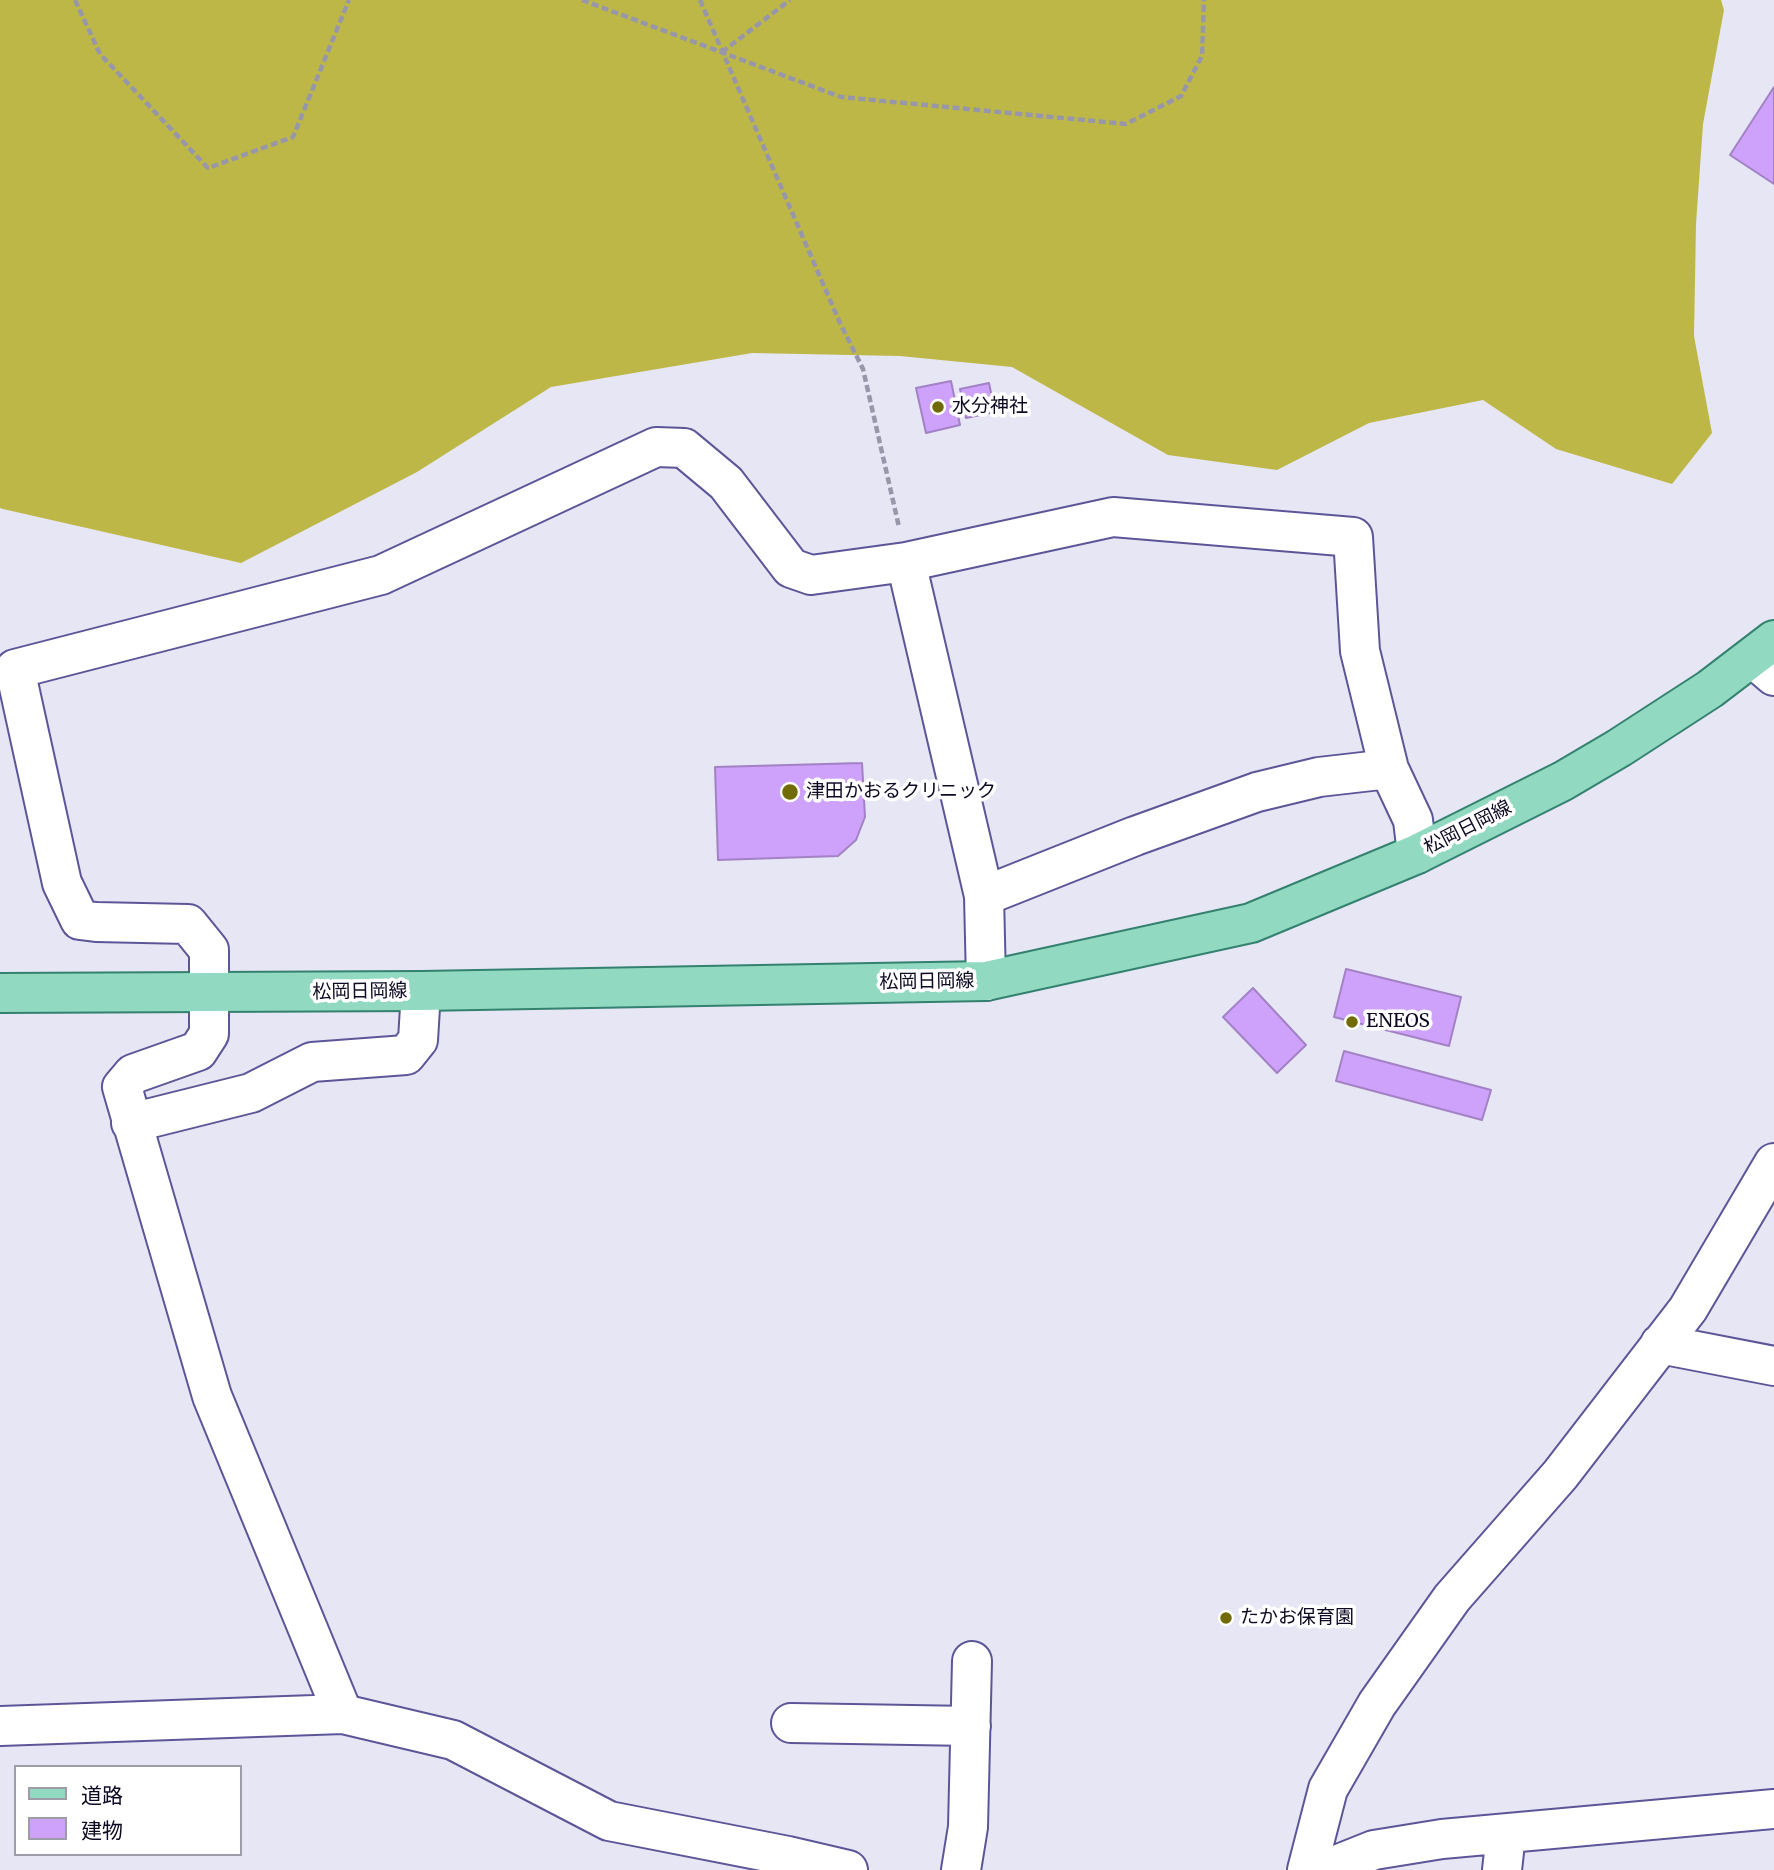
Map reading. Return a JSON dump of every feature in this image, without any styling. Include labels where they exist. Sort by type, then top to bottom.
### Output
[{"type":"main road","name":"松岡日岡線","points":[[0,993],[421,991],[986,981],[1251,923],[1417,854],[1563,781],[1767,658]]},
{"type":"street","points":[[343,1714],[212,1396],[122,1087],[133,1074],[198,1051],[209,1034],[209,950],[188,924],[80,920],[62,883],[15,669],[381,575],[656,447],[684,448],[726,483],[791,568],[811,575],[906,562],[1113,517],[1353,537],[1360,651],[1389,769],[1413,820],[1417,854]]},
{"type":"street","points":[[906,562],[984,896],[986,981]]},
{"type":"street","points":[[984,896],[1135,836],[1257,792],[1319,777],[1389,769]]},
{"type":"street","points":[[131,1124],[251,1093],[312,1062],[405,1055],[418,1040],[421,991]]},
{"type":"street","points":[[1307,1870],[1328,1789],[1377,1704],[1451,1598],[1560,1475],[1688,1309],[1774,1163]]},
{"type":"street","points":[[1660,1344],[1774,1366]]},
{"type":"street","points":[[961,1870],[968,1827],[972,1661]]},
{"type":"street","points":[[0,1726],[343,1714],[453,1740],[609,1821],[776,1853],[848,1870]]},
{"type":"street","points":[[791,1723],[971,1726]]},
{"type":"street","points":[[1324,1870],[1374,1850],[1442,1839],[1504,1852],[1774,1809]]},
{"type":"path","points":[[75,0],[100,54],[208,168],[293,137],[349,0]]},
{"type":"path","points":[[582,0],[841,97],[1126,124],[1181,96],[1202,56],[1204,0]]},
{"type":"path","points":[[700,0],[863,369],[906,562]]},
{"type":"path","points":[[722,52],[790,0]]},
{"type":"shaded area","points":[[0,0],[1721,0],[1724,10],[1703,124],[1696,224],[1694,336],[1712,433],[1672,484],[1556,449],[1483,400],[1369,423],[1277,470],[1168,455],[1012,367],[900,356],[752,353],[551,387],[417,472],[241,563],[3,509],[0,508]]},
{"type":"building","points":[[1774,87],[1774,184],[1730,155]]},
{"type":"building","points":[[951,381],[960,425],[926,433],[916,388]]},
{"type":"building","points":[[989,383],[995,412],[966,418],[960,389]]},
{"type":"building","name":"津田かおるクリニック","points":[[862,763],[865,817],[856,840],[838,856],[718,860],[715,767]]},
{"type":"building","points":[[1346,969],[1461,997],[1449,1046],[1334,1017]]},
{"type":"building","points":[[1253,988],[1306,1045],[1277,1073],[1223,1017]]},
{"type":"building","points":[[1344,1051],[1491,1090],[1482,1120],[1336,1081]]},
{"type":"place","name":"水分神社","points":[[938,407]]},
{"type":"place","name":"津田かおるクリニック","points":[[790,792]]},
{"type":"place","name":"ENEOS","points":[[1352,1022]]},
{"type":"place","name":"たかお保育園","points":[[1226,1618]]}]
